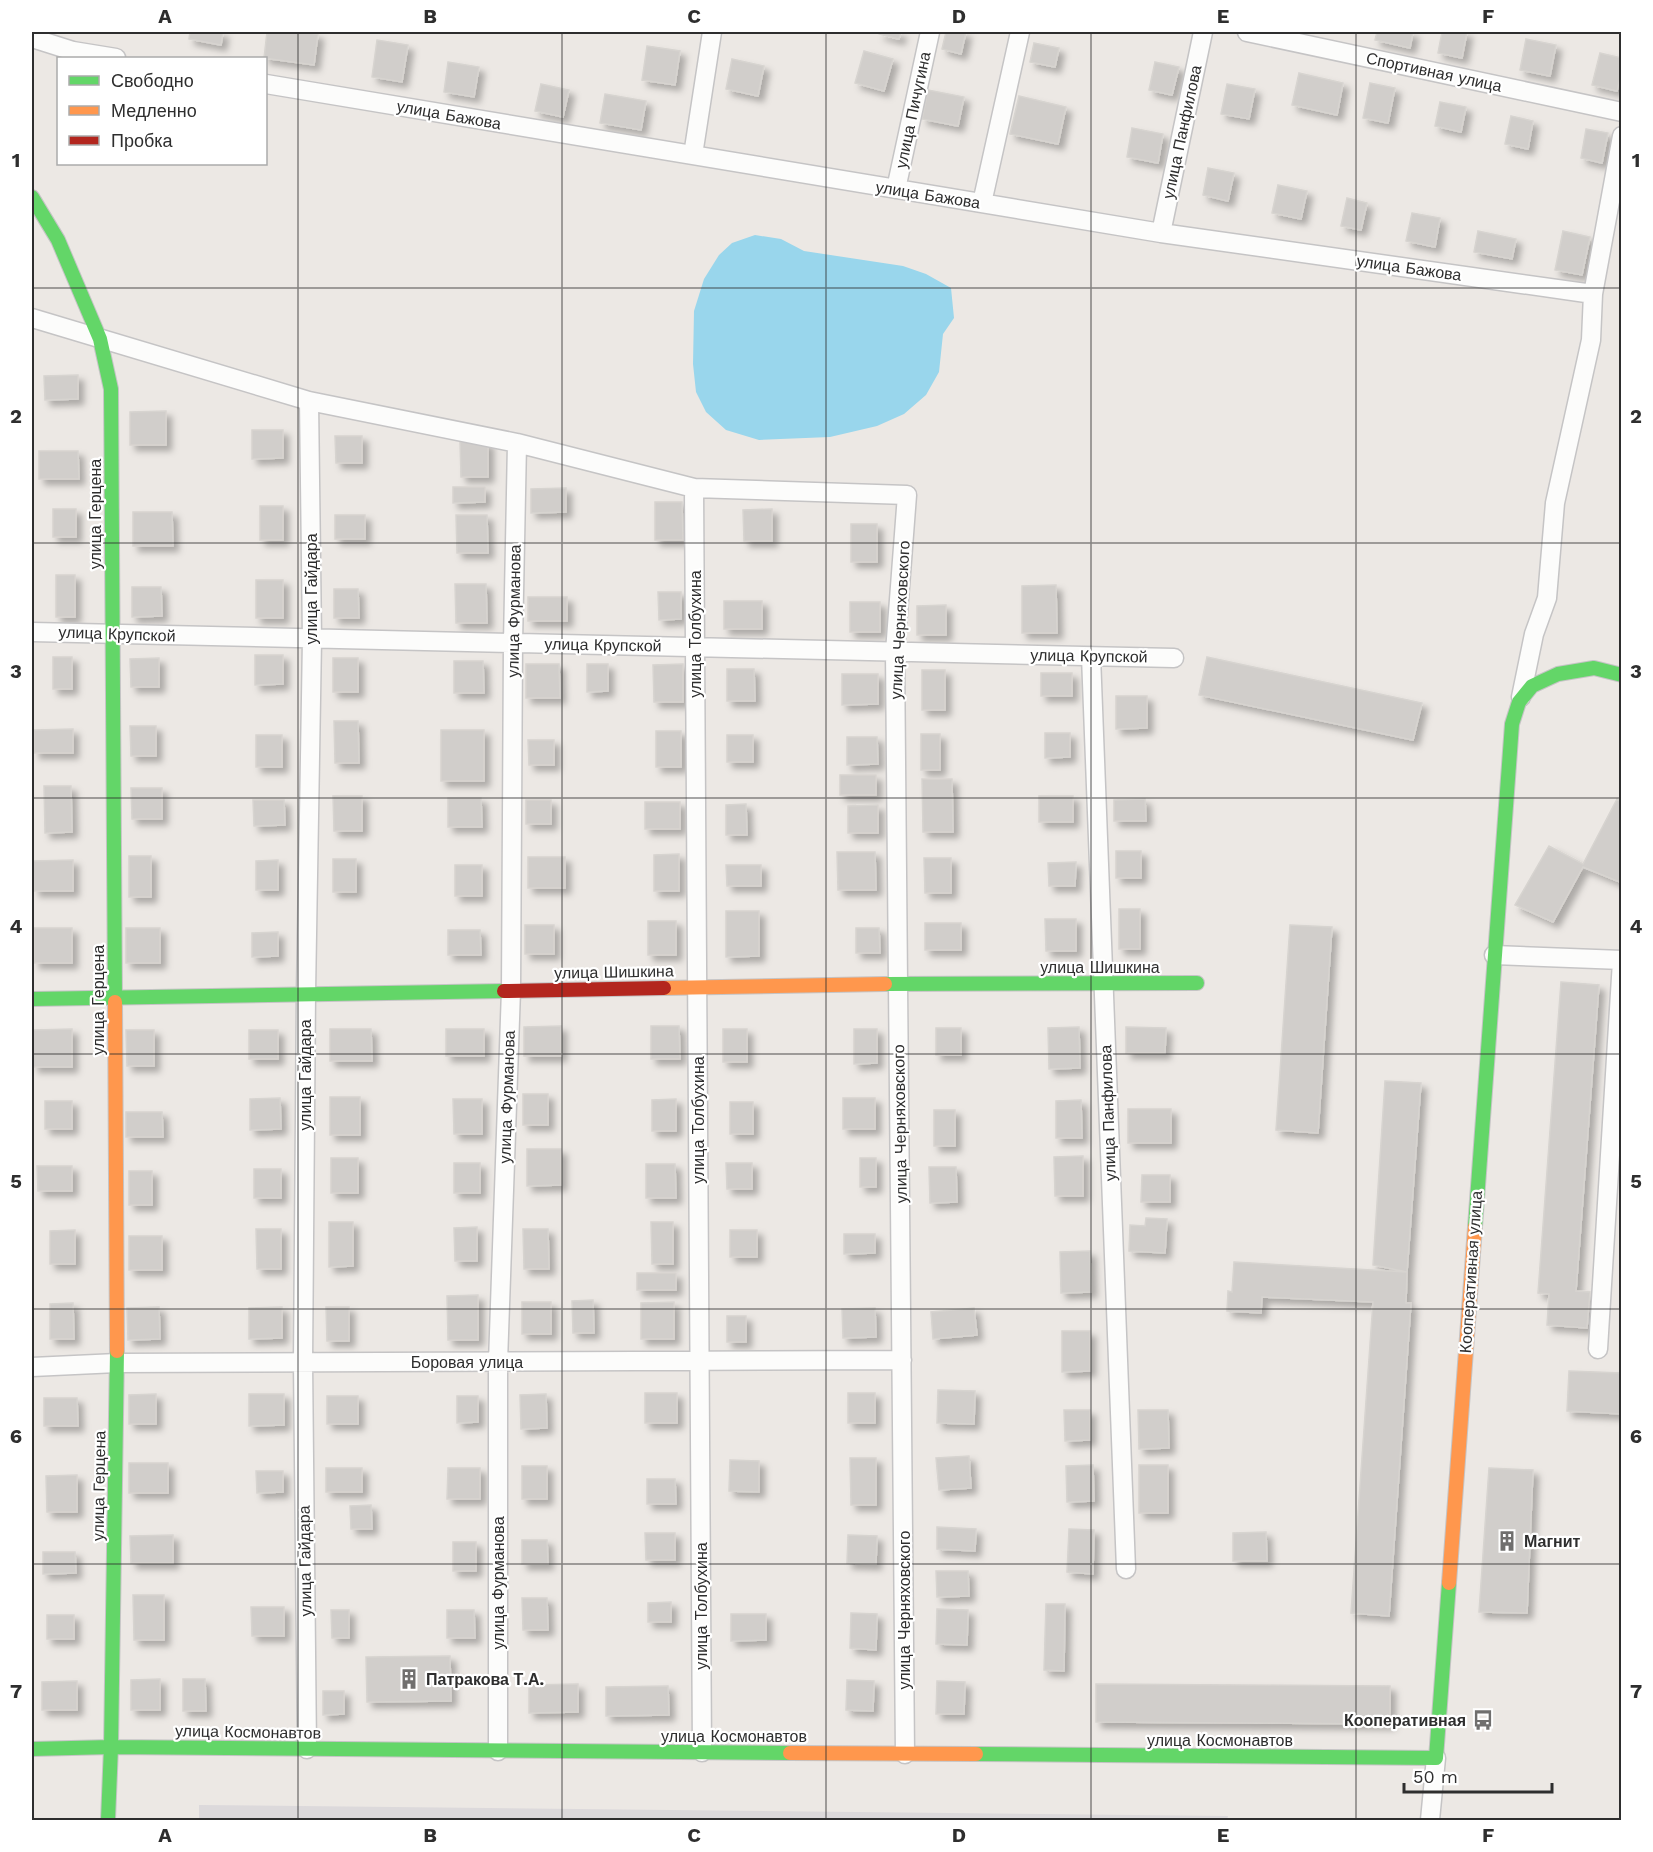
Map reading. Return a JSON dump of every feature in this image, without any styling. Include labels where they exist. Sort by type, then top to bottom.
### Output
[{"type":"street","points":[[693,155],[712,32]]},
{"type":"street","name":"улица Пичугина","points":[[896,189],[930,32]]},
{"type":"street","points":[[982,203],[1020,32]]},
{"type":"street","name":"улица Панфилова","points":[[1161,233],[1203,32]]},
{"type":"street","name":"Спортивная улица","points":[[1247,32],[1622,112]]},
{"type":"street","points":[[32,38],[73,51],[110,57]]},
{"type":"street","name":"улица Бажова","points":[[267,84],[1161,233],[1593,294]]},
{"type":"street","points":[[1520,702],[1534,634],[1547,598],[1555,503],[1591,340],[1593,294],[1622,136]]},
{"type":"street","name":"улица Герцена","points":[[32,197],[58,240],[100,339],[111,389],[117,1363],[108,1821]]},
{"type":"street","points":[[32,318],[309,401],[517,443],[694,488]]},
{"type":"street","name":"улица Гайдара","points":[[306,1749],[303,1362],[312,639],[309,401]]},
{"type":"street","name":"улица Фурманова","points":[[498,1751],[498,1362],[511,990],[513,643],[517,443]]},
{"type":"street","name":"улица Черняховского","points":[[694,488],[907,495],[896,652],[905,1754]]},
{"type":"street","name":"улица Толбухина","points":[[694,488],[702,1752]]},
{"type":"street","name":"улица Крупской","points":[[32,632],[1174,658]]},
{"type":"street","name":"улица Панфилова","points":[[1090,656],[1126,1569]]},
{"type":"street","points":[[1520,702],[1532,686],[1558,674],[1594,668],[1622,675]]},
{"type":"street","name":"Кооперативная улица","points":[[1430,1821],[1512,724],[1520,702]]},
{"type":"street","points":[[1494,955],[1621,960],[1598,1348]]},
{"type":"street","name":"улица Шишкина","points":[[32,999],[898,984],[1197,983]]},
{"type":"street","name":"Боровая улица","points":[[32,1366],[117,1363],[902,1360]]},
{"type":"street","name":"улица Космонавтов","points":[[32,1749],[111,1747],[1436,1758]]},
{"type":"shaded area","points":[[199,1805],[1228,1816],[1227,1820],[199,1820]]},
{"type":"water","points":[[755,235],[781,239],[804,251],[903,266],[926,274],[951,288],[954,318],[943,334],[939,372],[926,395],[904,414],[877,426],[830,437],[759,440],[726,430],[706,412],[696,392],[693,364],[694,311],[704,279],[719,255],[732,243]]},
{"type":"building","points":[[190,32],[223,32],[221,45],[189,39]]},
{"type":"building","points":[[267,32],[318,34],[314,65],[264,57]]},
{"type":"building","points":[[879,32],[901,32],[899,39],[879,34]]},
{"type":"building","points":[[946,32],[966,32],[961,54],[942,49]]},
{"type":"building","points":[[1377,32],[1413,32],[1410,48],[1375,40]]},
{"type":"building","points":[[1442,32],[1467,32],[1462,58],[1438,53]]},
{"type":"building","points":[[1526,39],[1556,45],[1550,76],[1520,70]]},
{"type":"building","points":[[377,40],[408,45],[402,82],[372,77]]},
{"type":"building","points":[[1034,43],[1059,48],[1055,67],[1030,62]]},
{"type":"building","points":[[647,46],[680,51],[675,85],[642,80]]},
{"type":"building","points":[[864,51],[893,59],[884,91],[855,83]]},
{"type":"building","points":[[1600,53],[1622,58],[1622,71],[1617,91],[1592,85]]},
{"type":"building","points":[[732,59],[764,66],[758,96],[726,89]]},
{"type":"building","points":[[448,62],[479,67],[474,97],[444,92]]},
{"type":"building","points":[[1155,62],[1179,67],[1172,95],[1149,90]]},
{"type":"building","points":[[1299,73],[1343,83],[1337,115],[1292,105]]},
{"type":"building","points":[[1370,83],[1395,88],[1388,123],[1363,118]]},
{"type":"building","points":[[541,84],[569,90],[563,117],[535,111]]},
{"type":"building","points":[[1227,84],[1255,89],[1249,119],[1221,114]]},
{"type":"building","points":[[928,90],[964,97],[958,126],[922,119]]},
{"type":"building","points":[[605,94],[646,101],[641,130],[600,123]]},
{"type":"building","points":[[1019,96],[1066,107],[1058,144],[1010,134]]},
{"type":"building","points":[[1440,102],[1466,107],[1461,132],[1435,126]]},
{"type":"building","points":[[1511,116],[1533,121],[1528,149],[1505,144]]},
{"type":"building","points":[[1132,128],[1163,134],[1158,163],[1127,157]]},
{"type":"building","points":[[1586,129],[1608,133],[1602,163],[1581,158]]},
{"type":"building","points":[[1208,168],[1234,173],[1228,201],[1203,195]]},
{"type":"building","points":[[1278,185],[1307,191],[1301,219],[1272,213]]},
{"type":"building","points":[[1347,198],[1367,203],[1361,230],[1341,226]]},
{"type":"building","points":[[1412,213],[1440,218],[1435,247],[1406,241]]},
{"type":"building","points":[[1478,231],[1516,239],[1512,259],[1474,252]]},
{"type":"building","points":[[1563,231],[1590,237],[1582,275],[1555,270]]},
{"type":"building","points":[[78,375],[78,399],[45,400],[44,376]]},
{"type":"building","points":[[166,411],[166,445],[130,445],[130,412]]},
{"type":"building","points":[[252,430],[283,430],[283,458],[252,459]]},
{"type":"building","points":[[335,436],[362,436],[362,463],[336,463]]},
{"type":"building","points":[[460,442],[488,442],[488,477],[461,477]]},
{"type":"building","points":[[39,451],[78,451],[79,479],[39,479]]},
{"type":"building","points":[[453,487],[485,487],[485,502],[453,503]]},
{"type":"building","points":[[566,488],[566,512],[531,513],[531,489]]},
{"type":"building","points":[[655,502],[682,502],[683,540],[655,540]]},
{"type":"building","points":[[260,506],[283,506],[283,540],[260,540]]},
{"type":"building","points":[[53,509],[76,509],[76,537],[53,537]]},
{"type":"building","points":[[772,509],[772,541],[744,541],[743,510]]},
{"type":"building","points":[[133,512],[172,512],[173,546],[133,546]]},
{"type":"building","points":[[335,515],[365,515],[365,539],[335,539]]},
{"type":"building","points":[[456,515],[487,515],[488,553],[457,553]]},
{"type":"building","points":[[851,524],[877,524],[877,562],[851,562]]},
{"type":"building","points":[[56,575],[75,575],[75,617],[56,617]]},
{"type":"building","points":[[256,580],[283,580],[283,618],[256,618]]},
{"type":"building","points":[[455,584],[486,584],[487,623],[456,623]]},
{"type":"building","points":[[1056,585],[1057,633],[1022,633],[1022,586]]},
{"type":"building","points":[[132,587],[161,587],[162,616],[132,617]]},
{"type":"building","points":[[334,589],[358,589],[359,618],[334,618]]},
{"type":"building","points":[[658,592],[681,592],[681,619],[659,620]]},
{"type":"building","points":[[528,597],[567,597],[567,621],[528,621]]},
{"type":"building","points":[[724,601],[762,601],[762,629],[724,629]]},
{"type":"building","points":[[850,602],[880,602],[880,632],[850,632]]},
{"type":"building","points":[[946,605],[946,635],[917,635],[917,606]]},
{"type":"building","points":[[255,655],[283,655],[283,684],[255,685]]},
{"type":"building","points":[[53,657],[72,657],[72,689],[53,689]]},
{"type":"building","points":[[1207,657],[1422,703],[1413,740],[1199,695]]},
{"type":"building","points":[[159,658],[159,687],[131,687],[130,659]]},
{"type":"building","points":[[333,658],[358,658],[358,692],[333,692]]},
{"type":"building","points":[[454,661],[483,661],[484,693],[454,693]]},
{"type":"building","points":[[526,664],[559,664],[560,698],[526,698]]},
{"type":"building","points":[[587,664],[608,664],[608,691],[587,692]]},
{"type":"building","points":[[683,664],[683,702],[654,702],[653,665]]},
{"type":"building","points":[[727,669],[754,669],[755,701],[727,701]]},
{"type":"building","points":[[922,670],[945,670],[945,710],[922,710]]},
{"type":"building","points":[[1041,673],[1072,673],[1072,696],[1041,696]]},
{"type":"building","points":[[842,674],[878,674],[878,704],[842,705]]},
{"type":"building","points":[[1116,696],[1147,696],[1147,728],[1116,729]]},
{"type":"building","points":[[334,721],[358,721],[359,763],[335,763]]},
{"type":"building","points":[[130,726],[156,726],[156,756],[131,756]]},
{"type":"building","points":[[73,729],[73,753],[34,753],[34,730]]},
{"type":"building","points":[[441,730],[484,730],[484,781],[441,781]]},
{"type":"building","points":[[656,731],[681,731],[681,767],[656,767]]},
{"type":"building","points":[[1045,733],[1070,733],[1070,757],[1045,758]]},
{"type":"building","points":[[921,734],[940,734],[940,770],[921,770]]},
{"type":"building","points":[[256,735],[282,735],[282,767],[256,767]]},
{"type":"building","points":[[727,735],[753,735],[753,762],[727,762]]},
{"type":"building","points":[[847,737],[877,737],[878,764],[847,765]]},
{"type":"building","points":[[528,740],[554,740],[554,765],[529,765]]},
{"type":"building","points":[[840,775],[876,775],[876,795],[840,795]]},
{"type":"building","points":[[922,779],[952,779],[953,832],[923,832]]},
{"type":"building","points":[[44,786],[71,786],[72,832],[45,833]]},
{"type":"building","points":[[131,788],[162,788],[162,819],[132,819]]},
{"type":"building","points":[[333,796],[362,796],[362,831],[334,831]]},
{"type":"building","points":[[1039,796],[1073,796],[1073,822],[1039,822]]},
{"type":"building","points":[[448,798],[481,798],[482,827],[448,827]]},
{"type":"building","points":[[1145,799],[1146,821],[1114,821],[1114,800]]},
{"type":"building","points":[[1617,799],[1622,802],[1622,883],[1583,867],[1553,922],[1515,905],[1549,846],[1583,864]]},
{"type":"building","points":[[253,800],[284,800],[285,825],[254,826]]},
{"type":"building","points":[[526,800],[551,800],[551,824],[526,824]]},
{"type":"building","points":[[645,802],[680,802],[680,829],[645,829]]},
{"type":"building","points":[[746,804],[747,835],[726,835],[726,805]]},
{"type":"building","points":[[878,805],[878,833],[848,833],[848,806]]},
{"type":"building","points":[[1116,851],[1141,851],[1141,878],[1116,878]]},
{"type":"building","points":[[837,852],[875,852],[876,890],[838,890]]},
{"type":"building","points":[[679,854],[679,891],[654,891],[654,855]]},
{"type":"building","points":[[129,856],[151,856],[151,897],[129,897]]},
{"type":"building","points":[[528,857],[565,857],[565,888],[528,888]]},
{"type":"building","points":[[924,858],[951,858],[951,893],[925,893]]},
{"type":"building","points":[[333,859],[356,859],[356,892],[333,892]]},
{"type":"building","points":[[73,860],[73,891],[34,891],[33,861]]},
{"type":"building","points":[[278,860],[278,890],[256,890],[256,861]]},
{"type":"building","points":[[1076,862],[1075,886],[1049,886],[1048,863]]},
{"type":"building","points":[[455,865],[482,865],[482,896],[455,896]]},
{"type":"building","points":[[726,865],[761,865],[761,886],[727,886]]},
{"type":"building","points":[[1119,909],[1140,909],[1140,949],[1119,949]]},
{"type":"building","points":[[726,911],[759,911],[759,956],[726,957]]},
{"type":"building","points":[[1045,919],[1076,919],[1076,951],[1046,951]]},
{"type":"building","points":[[648,921],[676,921],[676,955],[648,955]]},
{"type":"building","points":[[925,923],[961,923],[961,950],[925,950]]},
{"type":"building","points":[[525,925],[554,925],[554,954],[525,954]]},
{"type":"building","points":[[1290,925],[1332,927],[1318,1133],[1276,1130]]},
{"type":"building","points":[[34,928],[72,928],[72,963],[34,963]]},
{"type":"building","points":[[126,928],[160,928],[160,963],[126,963]]},
{"type":"building","points":[[856,928],[879,928],[880,953],[856,953]]},
{"type":"building","points":[[448,930],[480,930],[481,955],[448,955]]},
{"type":"building","points":[[278,932],[278,956],[252,957],[252,933]]},
{"type":"building","points":[[1561,982],[1599,985],[1576,1291],[1590,1292],[1587,1328],[1547,1325],[1549,1294],[1538,1293]]},
{"type":"building","points":[[561,1026],[561,1056],[524,1056],[524,1027]]},
{"type":"building","points":[[651,1026],[679,1026],[680,1059],[651,1059]]},
{"type":"building","points":[[1079,1027],[1080,1068],[1049,1069],[1048,1028]]},
{"type":"building","points":[[1126,1027],[1166,1028],[1165,1053],[1126,1053]]},
{"type":"building","points":[[936,1028],[961,1028],[961,1055],[936,1055]]},
{"type":"building","points":[[72,1029],[72,1067],[33,1067],[33,1030]]},
{"type":"building","points":[[330,1029],[371,1029],[372,1061],[330,1061]]},
{"type":"building","points":[[446,1029],[484,1029],[484,1056],[446,1056]]},
{"type":"building","points":[[723,1029],[747,1029],[747,1062],[723,1062]]},
{"type":"building","points":[[854,1029],[877,1029],[877,1063],[854,1064]]},
{"type":"building","points":[[126,1030],[154,1030],[154,1066],[127,1066]]},
{"type":"building","points":[[249,1030],[278,1030],[278,1059],[249,1059]]},
{"type":"building","points":[[1385,1081],[1421,1083],[1407,1272],[1373,1265]]},
{"type":"building","points":[[523,1094],[548,1094],[548,1125],[523,1125]]},
{"type":"building","points":[[330,1097],[360,1097],[360,1135],[330,1135]]},
{"type":"building","points":[[280,1098],[281,1129],[250,1130],[250,1099]]},
{"type":"building","points":[[843,1098],[875,1098],[875,1129],[843,1129]]},
{"type":"building","points":[[453,1099],[482,1099],[482,1134],[454,1134]]},
{"type":"building","points":[[676,1099],[676,1131],[652,1131],[652,1100]]},
{"type":"building","points":[[1081,1100],[1082,1138],[1056,1138],[1056,1101]]},
{"type":"building","points":[[45,1101],[72,1101],[72,1129],[45,1129]]},
{"type":"building","points":[[730,1102],[753,1102],[753,1134],[730,1134]]},
{"type":"building","points":[[1128,1109],[1171,1109],[1171,1143],[1128,1143]]},
{"type":"building","points":[[934,1110],[955,1110],[955,1146],[934,1146]]},
{"type":"building","points":[[126,1112],[162,1112],[163,1137],[126,1137]]},
{"type":"building","points":[[527,1149],[561,1149],[561,1185],[527,1186]]},
{"type":"building","points":[[1083,1156],[1083,1196],[1055,1196],[1054,1157]]},
{"type":"building","points":[[331,1158],[358,1158],[358,1193],[331,1193]]},
{"type":"building","points":[[860,1158],[876,1158],[876,1187],[860,1187]]},
{"type":"building","points":[[454,1163],[480,1163],[480,1193],[454,1193]]},
{"type":"building","points":[[726,1163],[752,1163],[752,1189],[727,1189]]},
{"type":"building","points":[[646,1164],[675,1164],[676,1198],[646,1198]]},
{"type":"building","points":[[37,1166],[72,1166],[72,1191],[38,1191]]},
{"type":"building","points":[[929,1167],[956,1167],[957,1202],[930,1203]]},
{"type":"building","points":[[254,1169],[281,1169],[281,1198],[254,1198]]},
{"type":"building","points":[[129,1171],[152,1171],[152,1205],[129,1205]]},
{"type":"building","points":[[1142,1175],[1170,1175],[1170,1202],[1141,1202]]},
{"type":"building","points":[[1146,1218],[1167,1219],[1165,1253],[1129,1251],[1130,1225],[1145,1226]]},
{"type":"building","points":[[329,1222],[353,1222],[353,1266],[329,1267]]},
{"type":"building","points":[[651,1222],[673,1222],[673,1264],[652,1264]]},
{"type":"building","points":[[477,1227],[477,1261],[455,1261],[454,1228]]},
{"type":"building","points":[[256,1229],[281,1229],[281,1269],[257,1269]]},
{"type":"building","points":[[523,1229],[548,1229],[549,1269],[524,1269]]},
{"type":"building","points":[[75,1230],[75,1264],[50,1264],[50,1231]]},
{"type":"building","points":[[730,1230],[757,1230],[757,1257],[730,1257]]},
{"type":"building","points":[[844,1234],[875,1234],[875,1253],[844,1254]]},
{"type":"building","points":[[129,1236],[162,1236],[162,1270],[129,1270]]},
{"type":"building","points":[[1090,1251],[1091,1292],[1061,1293],[1060,1252]]},
{"type":"building","points":[[1234,1262],[1407,1272],[1406,1303],[1411,1303],[1389,1616],[1351,1613],[1373,1302],[1262,1297],[1261,1313],[1227,1311],[1228,1291],[1232,1292]]},
{"type":"building","points":[[637,1273],[676,1273],[676,1290],[637,1290]]},
{"type":"building","points":[[478,1295],[478,1340],[448,1340],[447,1296]]},
{"type":"building","points":[[593,1300],[594,1333],[573,1333],[572,1301]]},
{"type":"building","points":[[522,1302],[551,1302],[551,1334],[522,1334]]},
{"type":"building","points":[[674,1302],[674,1339],[641,1339],[641,1303]]},
{"type":"building","points":[[73,1303],[74,1339],[50,1339],[50,1304]]},
{"type":"building","points":[[159,1307],[160,1339],[128,1340],[127,1308]]},
{"type":"building","points":[[282,1307],[282,1338],[249,1339],[249,1308]]},
{"type":"building","points":[[326,1307],[349,1307],[349,1341],[327,1341]]},
{"type":"building","points":[[875,1308],[876,1337],[843,1338],[842,1309]]},
{"type":"building","points":[[974,1308],[977,1335],[933,1339],[931,1312]]},
{"type":"building","points":[[727,1316],[746,1316],[746,1342],[727,1342]]},
{"type":"building","points":[[1062,1331],[1090,1331],[1090,1371],[1062,1372]]},
{"type":"building","points":[[1569,1371],[1622,1373],[1622,1414],[1567,1411]]},
{"type":"building","points":[[938,1390],[975,1391],[974,1424],[937,1423]]},
{"type":"building","points":[[645,1393],[677,1393],[677,1423],[645,1423]]},
{"type":"building","points":[[848,1393],[875,1393],[875,1423],[848,1423]]},
{"type":"building","points":[[156,1394],[156,1424],[129,1424],[129,1395]]},
{"type":"building","points":[[249,1394],[284,1394],[284,1425],[249,1426]]},
{"type":"building","points":[[546,1394],[547,1428],[521,1429],[520,1395]]},
{"type":"building","points":[[327,1396],[358,1396],[358,1424],[327,1424]]},
{"type":"building","points":[[457,1396],[478,1396],[478,1422],[457,1423]]},
{"type":"building","points":[[44,1398],[77,1398],[78,1426],[44,1426]]},
{"type":"building","points":[[1064,1410],[1090,1410],[1090,1440],[1065,1441]]},
{"type":"building","points":[[1138,1410],[1168,1410],[1169,1448],[1139,1449]]},
{"type":"building","points":[[969,1456],[971,1488],[939,1490],[936,1458]]},
{"type":"building","points":[[850,1458],[876,1458],[876,1505],[851,1505]]},
{"type":"building","points":[[730,1460],[759,1461],[759,1492],[729,1491]]},
{"type":"building","points":[[129,1463],[168,1463],[168,1493],[129,1493]]},
{"type":"building","points":[[1093,1465],[1094,1501],[1067,1502],[1066,1466]]},
{"type":"building","points":[[1139,1465],[1168,1465],[1168,1513],[1139,1513]]},
{"type":"building","points":[[522,1466],[547,1466],[547,1499],[522,1499]]},
{"type":"building","points":[[326,1468],[362,1468],[362,1492],[326,1492]]},
{"type":"building","points":[[448,1468],[480,1468],[480,1499],[447,1499]]},
{"type":"building","name":"Магнит","points":[[1489,1468],[1533,1470],[1527,1613],[1479,1612]]},
{"type":"building","points":[[256,1471],[283,1471],[283,1492],[257,1493]]},
{"type":"building","points":[[77,1475],[77,1512],[47,1512],[46,1476]]},
{"type":"building","points":[[647,1479],[675,1479],[676,1504],[647,1504]]},
{"type":"building","points":[[371,1505],[372,1529],[351,1529],[350,1506]]},
{"type":"building","points":[[937,1527],[976,1529],[975,1551],[937,1549]]},
{"type":"building","points":[[1069,1529],[1094,1530],[1093,1574],[1067,1572]]},
{"type":"building","points":[[1266,1532],[1267,1561],[1233,1561],[1233,1533]]},
{"type":"building","points":[[645,1533],[675,1533],[675,1560],[646,1560]]},
{"type":"building","points":[[173,1535],[173,1563],[131,1563],[130,1536]]},
{"type":"building","points":[[848,1535],[877,1536],[876,1564],[847,1563]]},
{"type":"building","points":[[522,1540],[547,1540],[548,1564],[522,1564]]},
{"type":"building","points":[[453,1542],[476,1542],[476,1571],[453,1571]]},
{"type":"building","points":[[43,1552],[75,1552],[76,1573],[43,1574]]},
{"type":"building","points":[[936,1571],[968,1571],[969,1596],[937,1597]]},
{"type":"building","points":[[133,1595],[164,1595],[164,1640],[134,1640]]},
{"type":"building","points":[[522,1598],[547,1598],[548,1630],[523,1630]]},
{"type":"building","points":[[671,1602],[671,1622],[648,1622],[648,1603]]},
{"type":"building","points":[[1046,1604],[1065,1604],[1064,1671],[1044,1670]]},
{"type":"building","points":[[251,1607],[284,1607],[284,1636],[252,1636]]},
{"type":"building","points":[[937,1609],[968,1610],[967,1645],[936,1644]]},
{"type":"building","points":[[331,1610],[349,1610],[349,1638],[332,1638]]},
{"type":"building","points":[[447,1610],[474,1610],[475,1638],[447,1638]]},
{"type":"building","points":[[851,1613],[877,1614],[876,1650],[850,1648]]},
{"type":"building","points":[[731,1614],[766,1614],[766,1640],[731,1641]]},
{"type":"building","points":[[47,1615],[74,1615],[74,1639],[47,1639]]},
{"type":"building","name":"Патракова Т.А.","points":[[450,1656],[451,1701],[367,1702],[366,1657]]},
{"type":"building","points":[[160,1679],[160,1710],[131,1710],[131,1680]]},
{"type":"building","points":[[183,1679],[205,1679],[206,1711],[183,1711]]},
{"type":"building","points":[[847,1680],[874,1681],[873,1711],[846,1710]]},
{"type":"building","points":[[77,1681],[77,1710],[42,1710],[42,1682]]},
{"type":"building","points":[[937,1681],[965,1682],[964,1714],[936,1714]]},
{"type":"building","points":[[578,1684],[578,1712],[529,1713],[529,1685]]},
{"type":"building","points":[[1096,1684],[1390,1686],[1390,1724],[1096,1722]]},
{"type":"building","points":[[668,1686],[669,1715],[606,1716],[606,1687]]},
{"type":"building","points":[[323,1691],[344,1691],[344,1714],[323,1715]]},
{"type":"traffic: fast","points":[[32,197],[58,240],[100,339],[111,389],[115,1002]]},
{"type":"traffic: fast","points":[[1475,1227],[1512,724],[1519,702],[1532,686],[1558,674],[1594,668],[1622,675]]},
{"type":"traffic: fast","points":[[885,984],[1197,983]]},
{"type":"traffic: fast","points":[[32,999],[504,991]]},
{"type":"traffic: fast","points":[[108,1820],[117,1351]]},
{"type":"traffic: fast","points":[[976,1754],[1436,1758],[1449,1583]]},
{"type":"traffic: fast","points":[[32,1749],[111,1747],[790,1753]]},
{"type":"traffic: slow","points":[[664,988],[885,984]]},
{"type":"traffic: slow","points":[[115,1002],[117,1351]]},
{"type":"traffic: slow","points":[[1449,1583],[1475,1227]]},
{"type":"traffic: slow","points":[[790,1753],[976,1754]]},
{"type":"traffic: jam","points":[[504,991],[664,988]]},
{"type":"place","name":"Магнит","points":[[1507,1541]]},
{"type":"place","name":"Патракова Т.А.","points":[[409,1679]]},
{"type":"place","name":"Кооперативная","points":[[1483,1720]]}]
